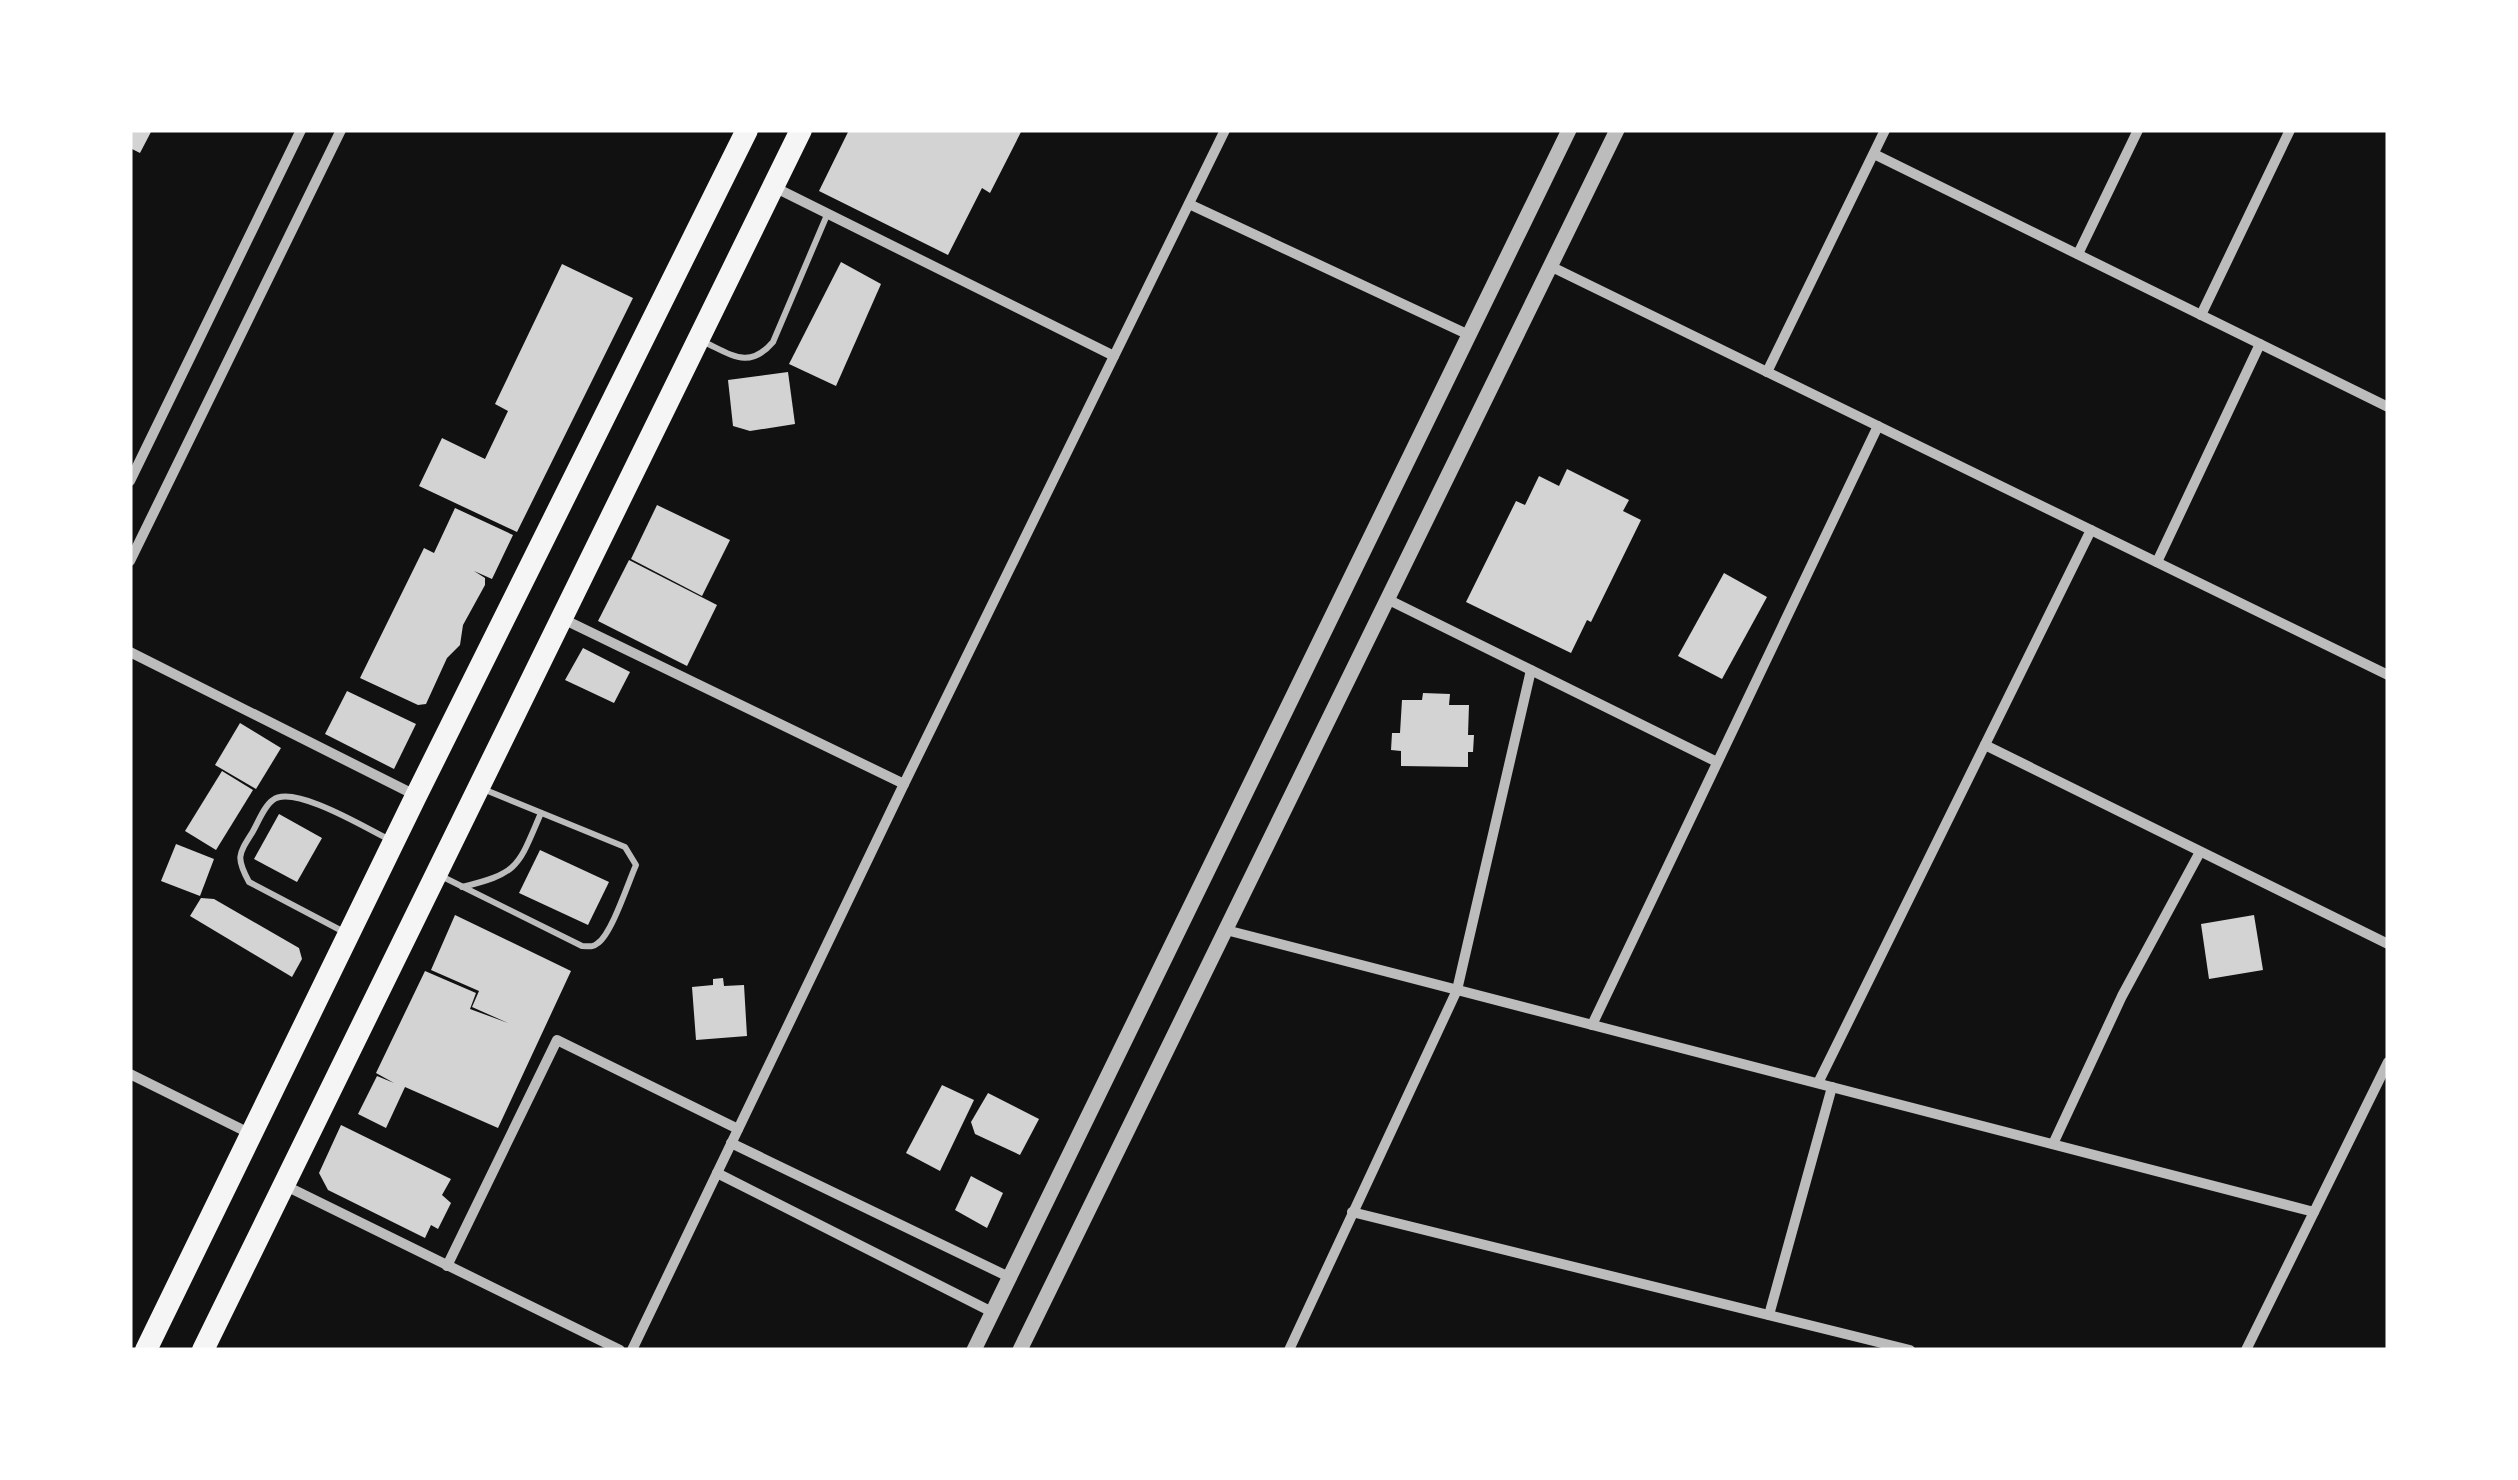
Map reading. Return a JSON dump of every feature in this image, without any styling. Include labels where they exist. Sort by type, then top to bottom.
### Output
[{"type":"highway","points":[[146,1350],[416,796],[748,130]]},
{"type":"highway","points":[[203,1350],[801,130]]},
{"type":"street","points":[[130,480],[301,130]]},
{"type":"street","points":[[130,561],[340,130]]},
{"type":"street","points":[[632,1350],[1225,130]]},
{"type":"street","points":[[974,1350],[1569,130]]},
{"type":"street","points":[[1020,1350],[1617,130]]},
{"type":"street","points":[[1767,372],[1885,130]]},
{"type":"street","points":[[2078,254],[2138,130]]},
{"type":"street","points":[[2201,315],[2290,130]]},
{"type":"street","points":[[1874,154],[2388,407]]},
{"type":"street","points":[[774,187],[1114,356]]},
{"type":"street","points":[[1189,204],[1469,335]]},
{"type":"street","points":[[1550,266],[2388,675]]},
{"type":"street","points":[[2157,562],[2260,344]]},
{"type":"street","points":[[1592,1024],[1878,426]]},
{"type":"street","points":[[1818,1084],[2092,530]]},
{"type":"street","points":[[1388,599],[1717,762]]},
{"type":"street","points":[[560,618],[904,784]]},
{"type":"street","points":[[130,652],[416,796]]},
{"type":"street","points":[[1289,1350],[1457,990],[1531,670]]},
{"type":"street","points":[[1985,745],[2388,944]]},
{"type":"street","points":[[2054,1144],[2122,996],[2200,852]]},
{"type":"street","points":[[1226,930],[2314,1212]]},
{"type":"street","points":[[447,1266],[556,1040],[738,1129]]},
{"type":"street","points":[[2246,1350],[2388,1062]]},
{"type":"street","points":[[130,1074],[252,1135]]},
{"type":"street","points":[[1769,1315],[1832,1087]]},
{"type":"street","points":[[731,1143],[1009,1278]]},
{"type":"street","points":[[717,1173],[992,1312]]},
{"type":"street","points":[[282,1184],[620,1350]]},
{"type":"street","points":[[1352,1212],[1910,1350]]},
{"type":"lane","points":[[698,340],[736,358],[763,354],[773,342],[828,214]]},
{"type":"lane","points":[[435,873],[582,946],[592,947],[601,942],[636,866],[626,848],[477,787]]},
{"type":"lane","points":[[348,935],[249,882],[239,853],[272,800],[287,794],[394,841]]},
{"type":"lane","points":[[462,886],[499,878],[517,866],[541,813]]},
{"type":"building","points":[[130,130],[152,130],[140,153],[130,148]]},
{"type":"building","points":[[849,130],[1022,130],[990,193],[982,188],[948,255],[819,191]]},
{"type":"building","points":[[841,262],[881,284],[836,386],[789,364]]},
{"type":"building","points":[[562,264],[633,298],[517,532],[419,486],[442,438],[485,459],[508,411],[495,404]]},
{"type":"building","points":[[788,372],[795,424],[750,431],[733,426],[728,380]]},
{"type":"building","points":[[1567,469],[1629,500],[1623,511],[1641,520],[1591,622],[1587,620],[1571,653],[1466,602],[1516,501],[1525,505],[1539,476],[1559,486]]},
{"type":"building","points":[[657,505],[730,540],[702,596],[631,559]]},
{"type":"building","points":[[455,508],[513,535],[492,579],[474,571],[485,578],[485,585],[463,625],[460,645],[447,658],[426,704],[418,705],[360,678],[424,548],[434,553]]},
{"type":"building","points":[[629,560],[717,605],[687,666],[598,621]]},
{"type":"building","points":[[1724,573],[1767,597],[1722,679],[1678,656]]},
{"type":"building","points":[[583,648],[630,672],[614,703],[565,680]]},
{"type":"building","points":[[347,691],[416,724],[394,769],[325,734]]},
{"type":"building","points":[[1423,693],[1450,694],[1449,705],[1469,705],[1468,735],[1474,735],[1468,767],[1401,766],[1401,751],[1391,750],[1392,733],[1400,733],[1402,700],[1422,700]]},
{"type":"building","points":[[240,723],[281,748],[256,789],[215,765]]},
{"type":"building","points":[[222,771],[253,790],[216,850],[185,831]]},
{"type":"building","points":[[279,814],[322,838],[297,882],[254,859]]},
{"type":"building","points":[[176,844],[214,859],[200,896],[161,881]]},
{"type":"building","points":[[540,850],[609,882],[588,925],[519,893]]},
{"type":"building","points":[[201,898],[214,899],[299,948],[302,959],[292,977],[190,916]]},
{"type":"building","points":[[455,915],[571,971],[498,1128],[405,1087],[386,1128],[358,1114],[377,1076],[394,1083],[376,1073],[425,971],[476,993],[470,1009],[508,1023],[472,1007],[479,991],[431,970]]},
{"type":"building","points":[[2254,915],[2263,970],[2209,979],[2201,924]]},
{"type":"building","points":[[723,978],[724,986],[744,985],[747,1036],[696,1040],[692,987],[713,985],[713,979]]},
{"type":"building","points":[[942,1085],[974,1100],[940,1171],[906,1153]]},
{"type":"building","points":[[988,1093],[1039,1119],[1020,1155],[975,1134],[971,1122]]},
{"type":"building","points":[[341,1125],[451,1179],[442,1195],[451,1203],[438,1229],[431,1225],[425,1238],[328,1190],[319,1173]]},
{"type":"building","points":[[971,1176],[1003,1193],[987,1228],[955,1210]]}]
